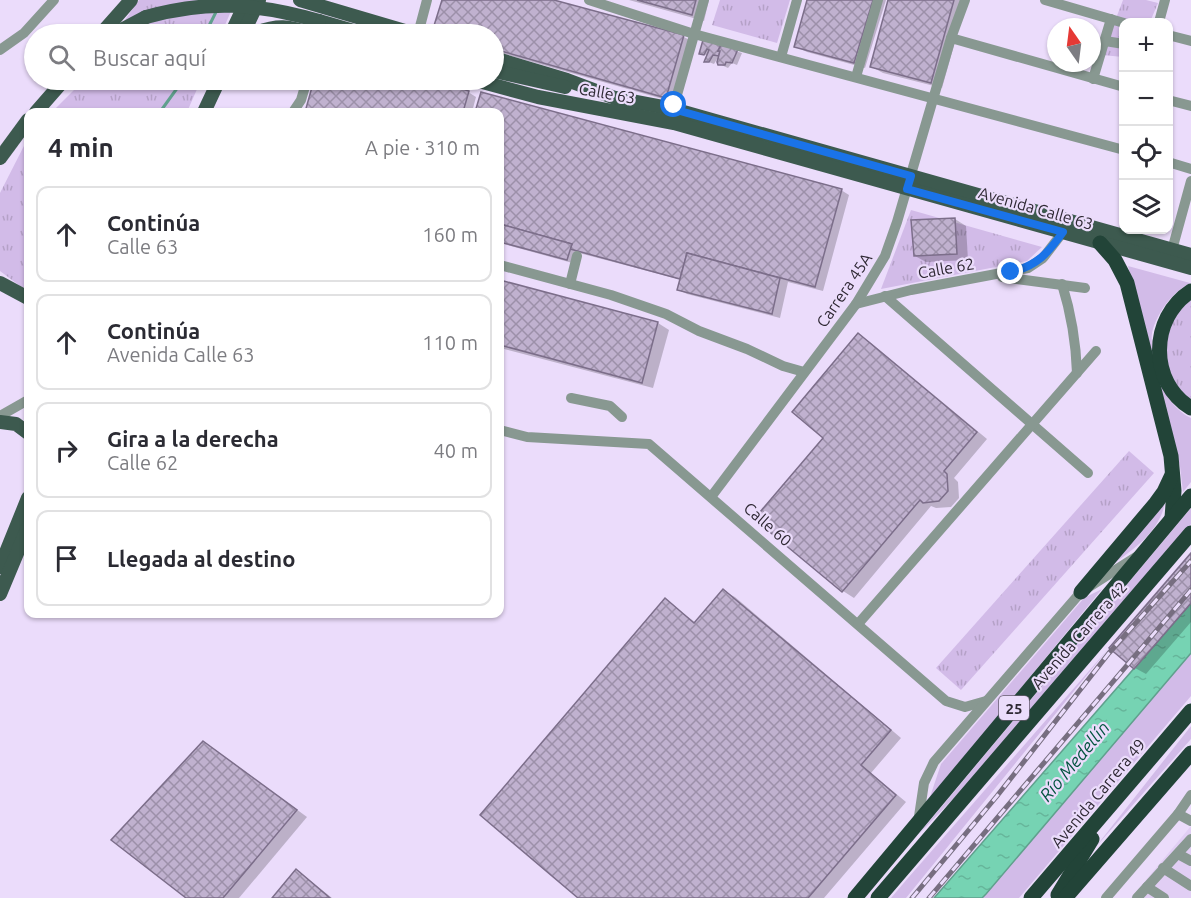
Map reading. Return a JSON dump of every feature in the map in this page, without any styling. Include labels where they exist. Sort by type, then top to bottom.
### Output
[{"type":"highway","points":[[1100,243],[1115,260],[1126,283],[1171,456],[1174,504],[1172,518]]},
{"type":"highway","points":[[1191,291],[1168,314],[1159,338],[1163,369],[1168,382],[1174,394],[1191,408]]},
{"type":"highway","points":[[1081,592],[1156,503],[1173,472]]},
{"type":"highway","name":"Avenida Carrera 42","points":[[855,898],[1191,496]]},
{"type":"highway","name":"Avenida Carrera 42","points":[[878,898],[1191,533]]},
{"type":"highway","name":"Avenida Carrera 49","points":[[1031,898],[1191,711]]},
{"type":"highway","points":[[1065,898],[1191,753]]},
{"type":"highway","points":[[1056,898],[1114,802]]},
{"type":"main road","points":[[110,24],[131,0]]},
{"type":"main road","points":[[236,24],[247,0]]},
{"type":"main road","points":[[248,24],[259,0]]},
{"type":"main road","points":[[302,1],[380,24]]},
{"type":"main road","points":[[293,24],[302,20],[305,13],[302,1]]},
{"type":"main road","points":[[133,24],[176,6],[192,3],[232,2],[278,10],[328,24]]},
{"type":"main road","points":[[316,24],[319,15],[330,10]]},
{"type":"main road","name":"Calle 63","points":[[504,61],[567,80],[615,98],[673,109],[909,182]]},
{"type":"main road","points":[[504,74],[615,98]]},
{"type":"main road","name":"Calle 63","points":[[504,88],[538,97],[674,123],[909,182]]},
{"type":"main road","points":[[40,108],[57,90]]},
{"type":"main road","points":[[206,108],[214,90]]},
{"type":"main road","points":[[0,158],[24,125]]},
{"type":"main road","name":"Avenida Calle 63","points":[[909,182],[1063,232],[1191,268]]},
{"type":"main road","name":"Avenida Calle 63","points":[[909,182],[1191,255]]},
{"type":"main road","points":[[0,283],[24,295]]},
{"type":"main road","points":[[0,422],[16,424],[24,430]]},
{"type":"main road","points":[[0,567],[24,509]]},
{"type":"main road","points":[[0,594],[24,537]]},
{"type":"street","points":[[32,24],[54,0]]},
{"type":"street","points":[[419,24],[427,0]]},
{"type":"street","points":[[589,0],[694,34],[1119,149]]},
{"type":"street","points":[[673,109],[704,0]]},
{"type":"street","points":[[781,57],[796,0]]},
{"type":"street","points":[[856,77],[878,0]]},
{"type":"street","name":"Carrera 45A","points":[[711,497],[855,304],[885,256],[951,38],[965,0]]},
{"type":"street","points":[[1045,0],[1119,21]]},
{"type":"street","points":[[1160,18],[1165,0]]},
{"type":"street","points":[[1092,79],[1111,19]]},
{"type":"street","points":[[0,50],[24,33]]},
{"type":"street","points":[[1173,36],[1191,41]]},
{"type":"street","points":[[951,38],[1119,86]]},
{"type":"street","points":[[1105,41],[1119,43]]},
{"type":"street","points":[[295,108],[304,90]]},
{"type":"street","points":[[1173,101],[1191,106]]},
{"type":"street","points":[[1173,164],[1191,169]]},
{"type":"street","points":[[1172,250],[1191,181]]},
{"type":"street","name":"Calle 62","points":[[855,304],[885,296],[1021,270],[1036,263],[1048,252],[1063,232]]},
{"type":"street","points":[[570,284],[577,256]]},
{"type":"street","points":[[504,266],[611,295],[666,314],[699,331],[747,349],[783,366],[804,372]]},
{"type":"street","points":[[993,275],[1085,288]]},
{"type":"street","points":[[1062,284],[1073,328],[1077,372]]},
{"type":"street","points":[[885,296],[1088,472]]},
{"type":"street","points":[[858,624],[1096,351]]},
{"type":"street","points":[[571,398],[610,406],[622,417]]},
{"type":"street","points":[[0,416],[24,402]]},
{"type":"street","name":"Calle 60","points":[[504,431],[527,437],[649,444],[946,701],[964,707],[986,701]]},
{"type":"street","points":[[0,551],[12,542]]},
{"type":"street","name":"Avenida Carrera 42","points":[[918,823],[924,783],[928,772],[986,701],[1081,592],[1144,552]]},
{"type":"street","points":[[1106,898],[1178,814],[1191,795]]},
{"type":"street","points":[[1178,814],[1191,821]]},
{"type":"street","points":[[1137,898],[1191,839]]},
{"type":"street","points":[[1178,854],[1191,861]]},
{"type":"street","points":[[1163,868],[1191,886]]},
{"type":"street","points":[[1147,887],[1164,898]]},
{"type":"shaded area","points":[[1191,826],[1191,898],[1131,898]]},
{"type":"green space","points":[[139,0],[236,0],[225,24],[122,24]]},
{"type":"green space","points":[[720,0],[790,0],[777,43],[712,25]]},
{"type":"green space","points":[[1123,0],[1146,0],[1158,3],[1152,18],[1119,18],[1119,57],[1102,55]]},
{"type":"green space","points":[[74,90],[197,90],[189,108],[56,108]]},
{"type":"green space","points":[[24,146],[24,288],[0,271],[0,193]]},
{"type":"green space","points":[[911,210],[1042,247],[1027,261],[881,289]]},
{"type":"green space","points":[[1128,266],[1190,283],[1167,302],[1159,315],[1152,335],[1154,359],[1165,392],[1179,410],[1191,418],[1191,482],[1183,492],[1180,466]]},
{"type":"green space","points":[[1191,298],[1191,401],[1174,382],[1165,347],[1170,327]]},
{"type":"green space","points":[[1129,451],[1154,473],[961,690],[936,668]]},
{"type":"green space","points":[[1165,502],[1163,512],[1153,529],[1138,545],[1114,563]]},
{"type":"green space","points":[[1191,508],[1191,524],[983,768],[918,835]]},
{"type":"green space","points":[[1102,589],[929,800],[941,764],[1084,598]]},
{"type":"green space","points":[[1109,648],[906,898],[891,898],[908,878]]},
{"type":"green space","points":[[1191,653],[1191,696],[1019,898],[982,898]]},
{"type":"green space","points":[[1191,726],[1191,739],[1094,849]]},
{"type":"water","name":"Río Medellín","points":[[1191,603],[1191,653],[986,894],[982,898],[934,898]]},
{"type":"building","points":[[442,0],[554,0],[684,35],[666,98],[504,52],[504,24],[434,24]]},
{"type":"building","points":[[637,0],[696,0],[692,15]]},
{"type":"building","points":[[807,0],[873,0],[854,63],[794,47]]},
{"type":"building","points":[[888,0],[954,0],[931,83],[870,67]]},
{"type":"building","points":[[703,40],[721,45],[718,51],[720,51],[719,56],[713,55],[709,62],[704,62],[709,50],[707,49],[704,55],[699,54]]},
{"type":"building","points":[[721,45],[738,49],[732,63],[726,62],[725,65],[718,65],[720,51],[718,51]]},
{"type":"building","points":[[311,90],[469,91],[464,108],[306,108]]},
{"type":"building","points":[[481,92],[842,189],[815,287],[687,253],[680,279],[570,249],[572,244],[504,225],[504,108],[476,108]]},
{"type":"building","points":[[955,218],[957,254],[914,256],[911,220]]},
{"type":"building","points":[[504,225],[572,244],[567,260],[504,243]]},
{"type":"building","points":[[687,253],[780,278],[772,314],[677,290]]},
{"type":"building","points":[[504,281],[658,322],[642,383],[504,346]]},
{"type":"building","points":[[858,333],[977,432],[944,471],[947,474],[948,491],[939,501],[923,503],[920,500],[842,592],[754,519],[823,438],[792,412]]},
{"type":"building","points":[[1191,553],[1191,603],[1134,669],[1109,648]]},
{"type":"building","points":[[723,589],[891,730],[861,765],[896,795],[808,898],[578,898],[480,815],[665,598],[694,623]]},
{"type":"building","points":[[203,741],[297,810],[223,898],[186,898],[111,840]]},
{"type":"building","points":[[296,869],[330,898],[272,898]]},
{"type":"waterway","points":[[210,24],[216,12]]},
{"type":"waterway","points":[[163,108],[176,90]]},
{"type":"railway","points":[[912,898],[997,796],[1109,653],[1191,561]]},
{"type":"railway","points":[[929,898],[1191,590]]},
{"type":"route","points":[[674,105],[673,109],[911,176],[907,189],[1063,232],[1043,258],[1028,268],[1011,272]]}]
